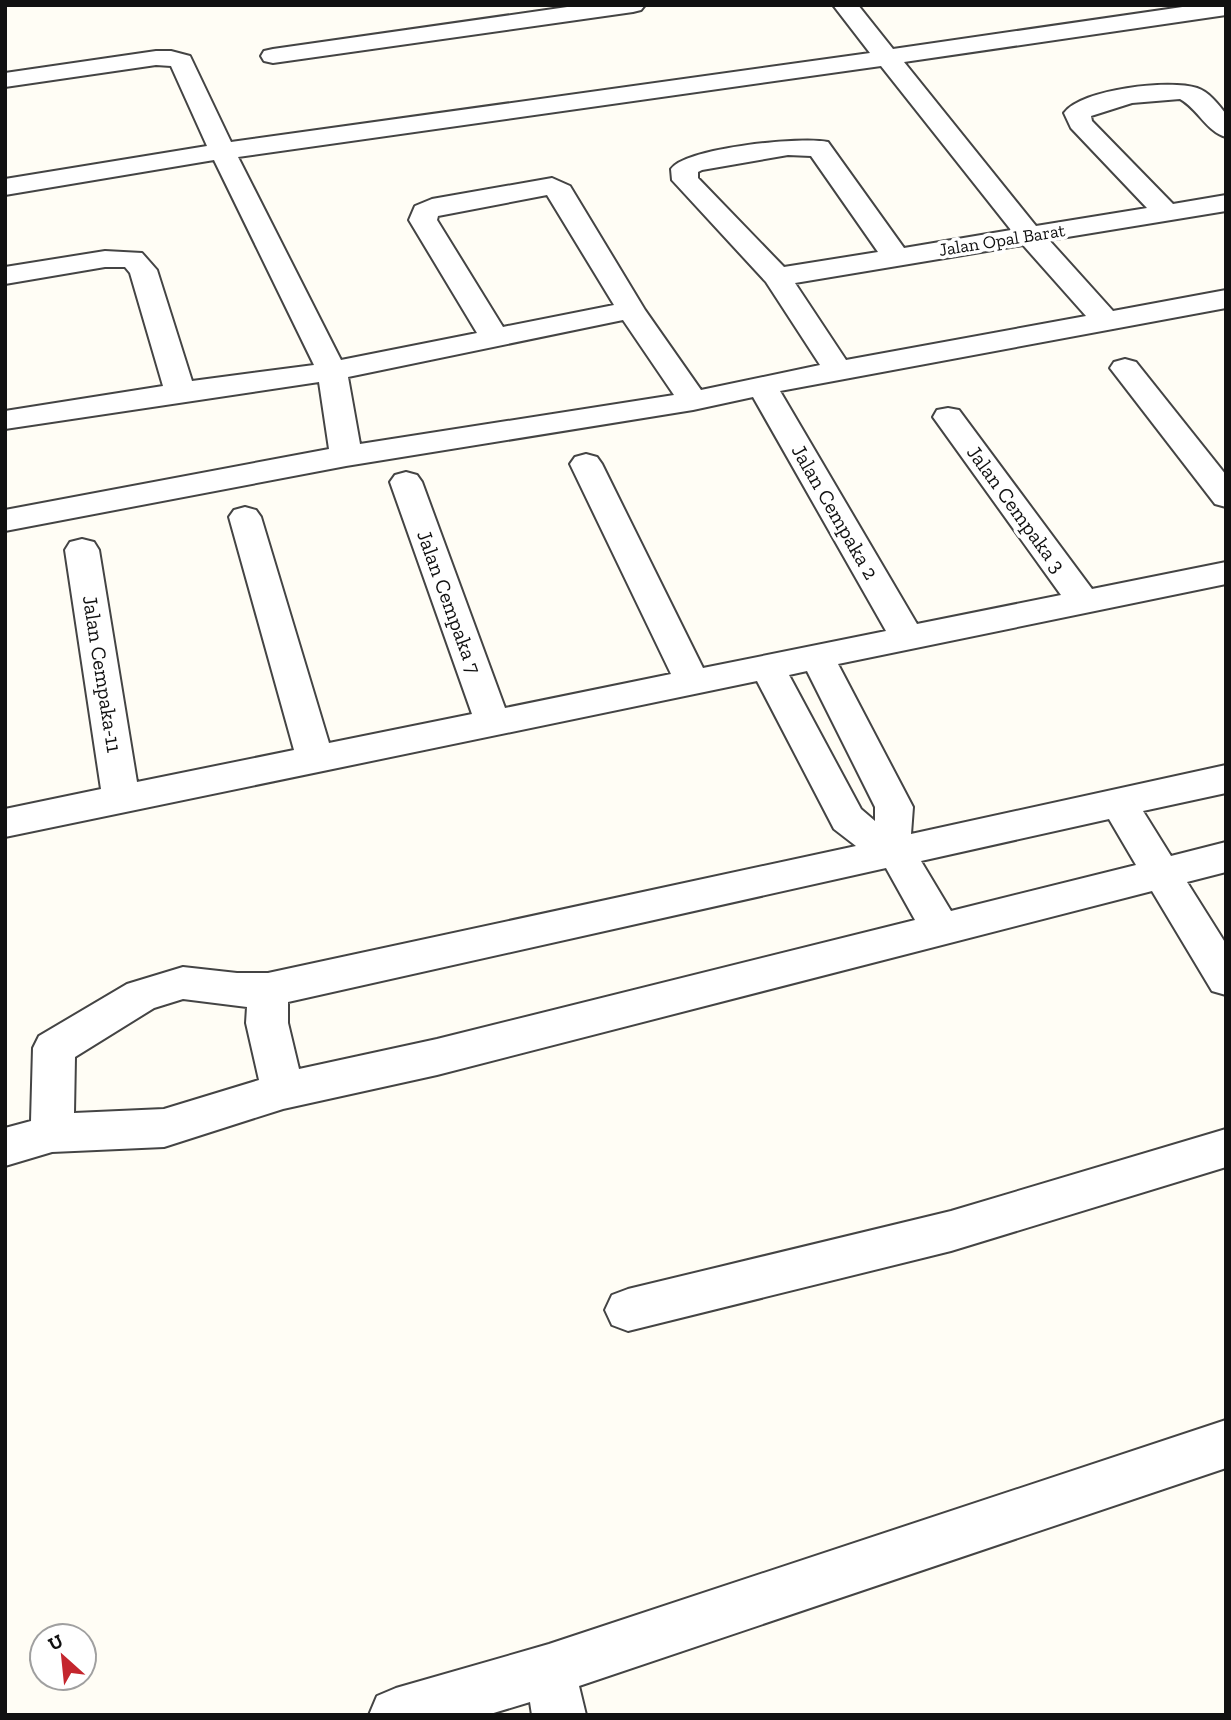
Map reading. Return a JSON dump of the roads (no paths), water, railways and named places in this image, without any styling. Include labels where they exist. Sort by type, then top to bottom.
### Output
[{"type":"street","points":[[273,56],[498,14],[633,5]]},
{"type":"street","points":[[845,5],[1029,235],[1107,322]]},
{"type":"street","points":[[880,51],[1122,5]]},
{"type":"street","points":[[5,187],[220,144],[880,51],[1226,8]]},
{"type":"street","points":[[5,80],[171,58],[181,61],[332,371],[346,456]]},
{"type":"street","points":[[1167,212],[1080,123],[1077,113],[1098,102],[1167,92],[1186,93],[1226,129]]},
{"type":"street","points":[[838,370],[777,277],[685,180],[684,169],[695,163],[788,147],[819,148],[896,257]]},
{"type":"street","points":[[494,337],[423,220],[425,212],[432,206],[552,186],[561,192],[631,310],[693,401]]},
{"type":"street","name":"Jalan Opal Barat","points":[[777,277],[1226,203]]},
{"type":"street","points":[[5,276],[105,259],[132,259],[143,270],[180,392]]},
{"type":"street","points":[[5,521],[346,456],[693,401],[838,370],[1226,299]]},
{"type":"street","points":[[5,420],[332,371],[631,310]]},
{"type":"street","points":[[1125,368],[1226,497]]},
{"type":"street","name":"Jalan Cempaka 2","points":[[762,386],[908,638]]},
{"type":"street","name":"Jalan Cempaka 3","points":[[948,417],[1084,602]]},
{"type":"street","points":[[586,464],[692,682]]},
{"type":"street","name":"Jalan Cempaka 7","points":[[406,482],[493,723]]},
{"type":"street","points":[[245,517],[315,760]]},
{"type":"street","name":"Jalan Cempaka-11","points":[[82,550],[121,799]]},
{"type":"street","points":[[5,823],[1226,573]]},
{"type":"street","points":[[817,657],[894,807],[891,846]]},
{"type":"street","points":[[767,666],[847,819],[863,834],[891,846],[940,929]]},
{"type":"street","points":[[52,1133],[54,1048],[141,996],[183,983],[237,990],[268,990],[891,846],[1119,804],[1226,779]]},
{"type":"street","points":[[1119,804],[1226,979]]},
{"type":"street","points":[[5,1147],[52,1133],[164,1128],[283,1091],[438,1057],[1226,858]]},
{"type":"street","points":[[268,990],[267,1023],[283,1091]]},
{"type":"street","points":[[628,1310],[951,1231],[1226,1148]]},
{"type":"street","points":[[396,1715],[554,1692],[1226,1444]]}]
